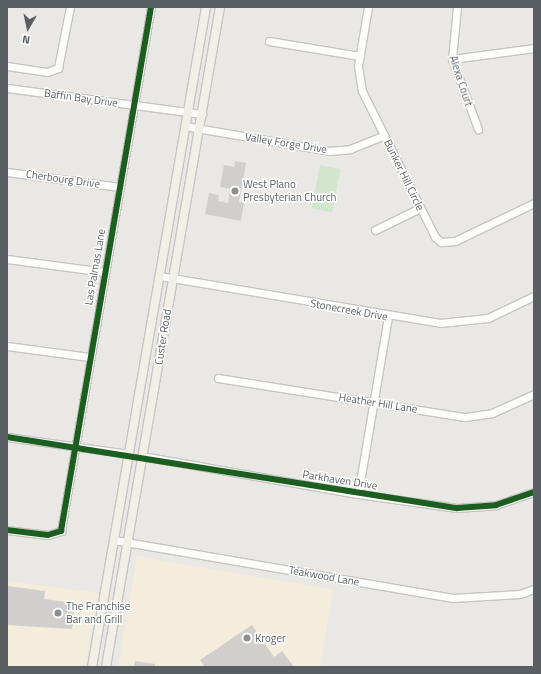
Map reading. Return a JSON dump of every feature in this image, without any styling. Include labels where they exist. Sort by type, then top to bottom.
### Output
[{"type":"main road","name":"Custer Road","points":[[92,667],[206,7]]},
{"type":"main road","name":"Custer Road","points":[[106,667],[220,7]]},
{"type":"main road","points":[[129,454],[142,456]]},
{"type":"main road","points":[[99,627],[112,629]]},
{"type":"street","points":[[7,66],[47,72],[56,70],[70,7]]},
{"type":"street","name":"Las Palmas Lane","points":[[7,530],[48,535],[61,531],[89,357],[152,7]]},
{"type":"street","name":"Bunker Hill Circle","points":[[368,7],[358,66],[362,91],[435,236],[446,242],[534,203]]},
{"type":"street","name":"Alexa Court","points":[[457,7],[452,59],[478,130]]},
{"type":"street","points":[[269,41],[360,56]]},
{"type":"street","points":[[452,59],[534,48]]},
{"type":"street","name":"Baffin Bay Drive","points":[[7,88],[202,114]]},
{"type":"street","name":"Valley Forge Drive","points":[[185,126],[329,151],[354,148],[384,135]]},
{"type":"street","name":"Cherbourg Drive","points":[[7,172],[120,187]]},
{"type":"street","points":[[375,230],[420,208]]},
{"type":"street","points":[[7,259],[105,272]]},
{"type":"street","name":"Stonecreek Drive","points":[[160,276],[388,317],[440,323],[471,322],[488,318],[534,296]]},
{"type":"street","points":[[358,494],[388,317]]},
{"type":"street","points":[[7,346],[89,357]]},
{"type":"street","name":"Heather Hill Lane","points":[[218,378],[373,403],[478,417],[534,394]]},
{"type":"street","points":[[7,437],[129,454]]},
{"type":"street","name":"Parkhaven Drive","points":[[142,456],[358,494],[476,508],[496,505],[534,492]]},
{"type":"street","name":"Teakwood Lane","points":[[114,540],[453,598],[520,594],[534,589]]},
{"type":"shaded area","points":[[137,556],[333,590],[320,667],[118,667]]},
{"type":"shaded area","points":[[7,581],[98,593],[85,667],[7,667]]},
{"type":"green space","points":[[320,165],[341,169],[332,212],[312,208]]},
{"type":"building","name":"West Plano Presbyterian Church","points":[[235,161],[246,163],[239,202],[244,203],[241,221],[205,214],[209,193],[219,195],[218,201],[228,203],[230,189],[220,187],[224,165],[234,167]]},
{"type":"building","points":[[7,586],[45,591],[44,599],[75,603],[72,629],[7,625]]},
{"type":"building","name":"Kroger","points":[[252,625],[274,657],[282,651],[294,667],[205,667],[200,660]]},
{"type":"building","points":[[135,661],[155,664],[155,667],[134,667]]},
{"type":"cycle path","points":[[7,530],[48,535],[61,531],[151,7]]},
{"type":"cycle path","points":[[7,437],[457,508],[496,505],[534,492]]},
{"type":"place","name":"West Plano Presbyterian Church","points":[[235,191]]},
{"type":"place","name":"The Franchise Bar and Grill","points":[[58,613]]},
{"type":"place","name":"Kroger","points":[[247,638]]}]
